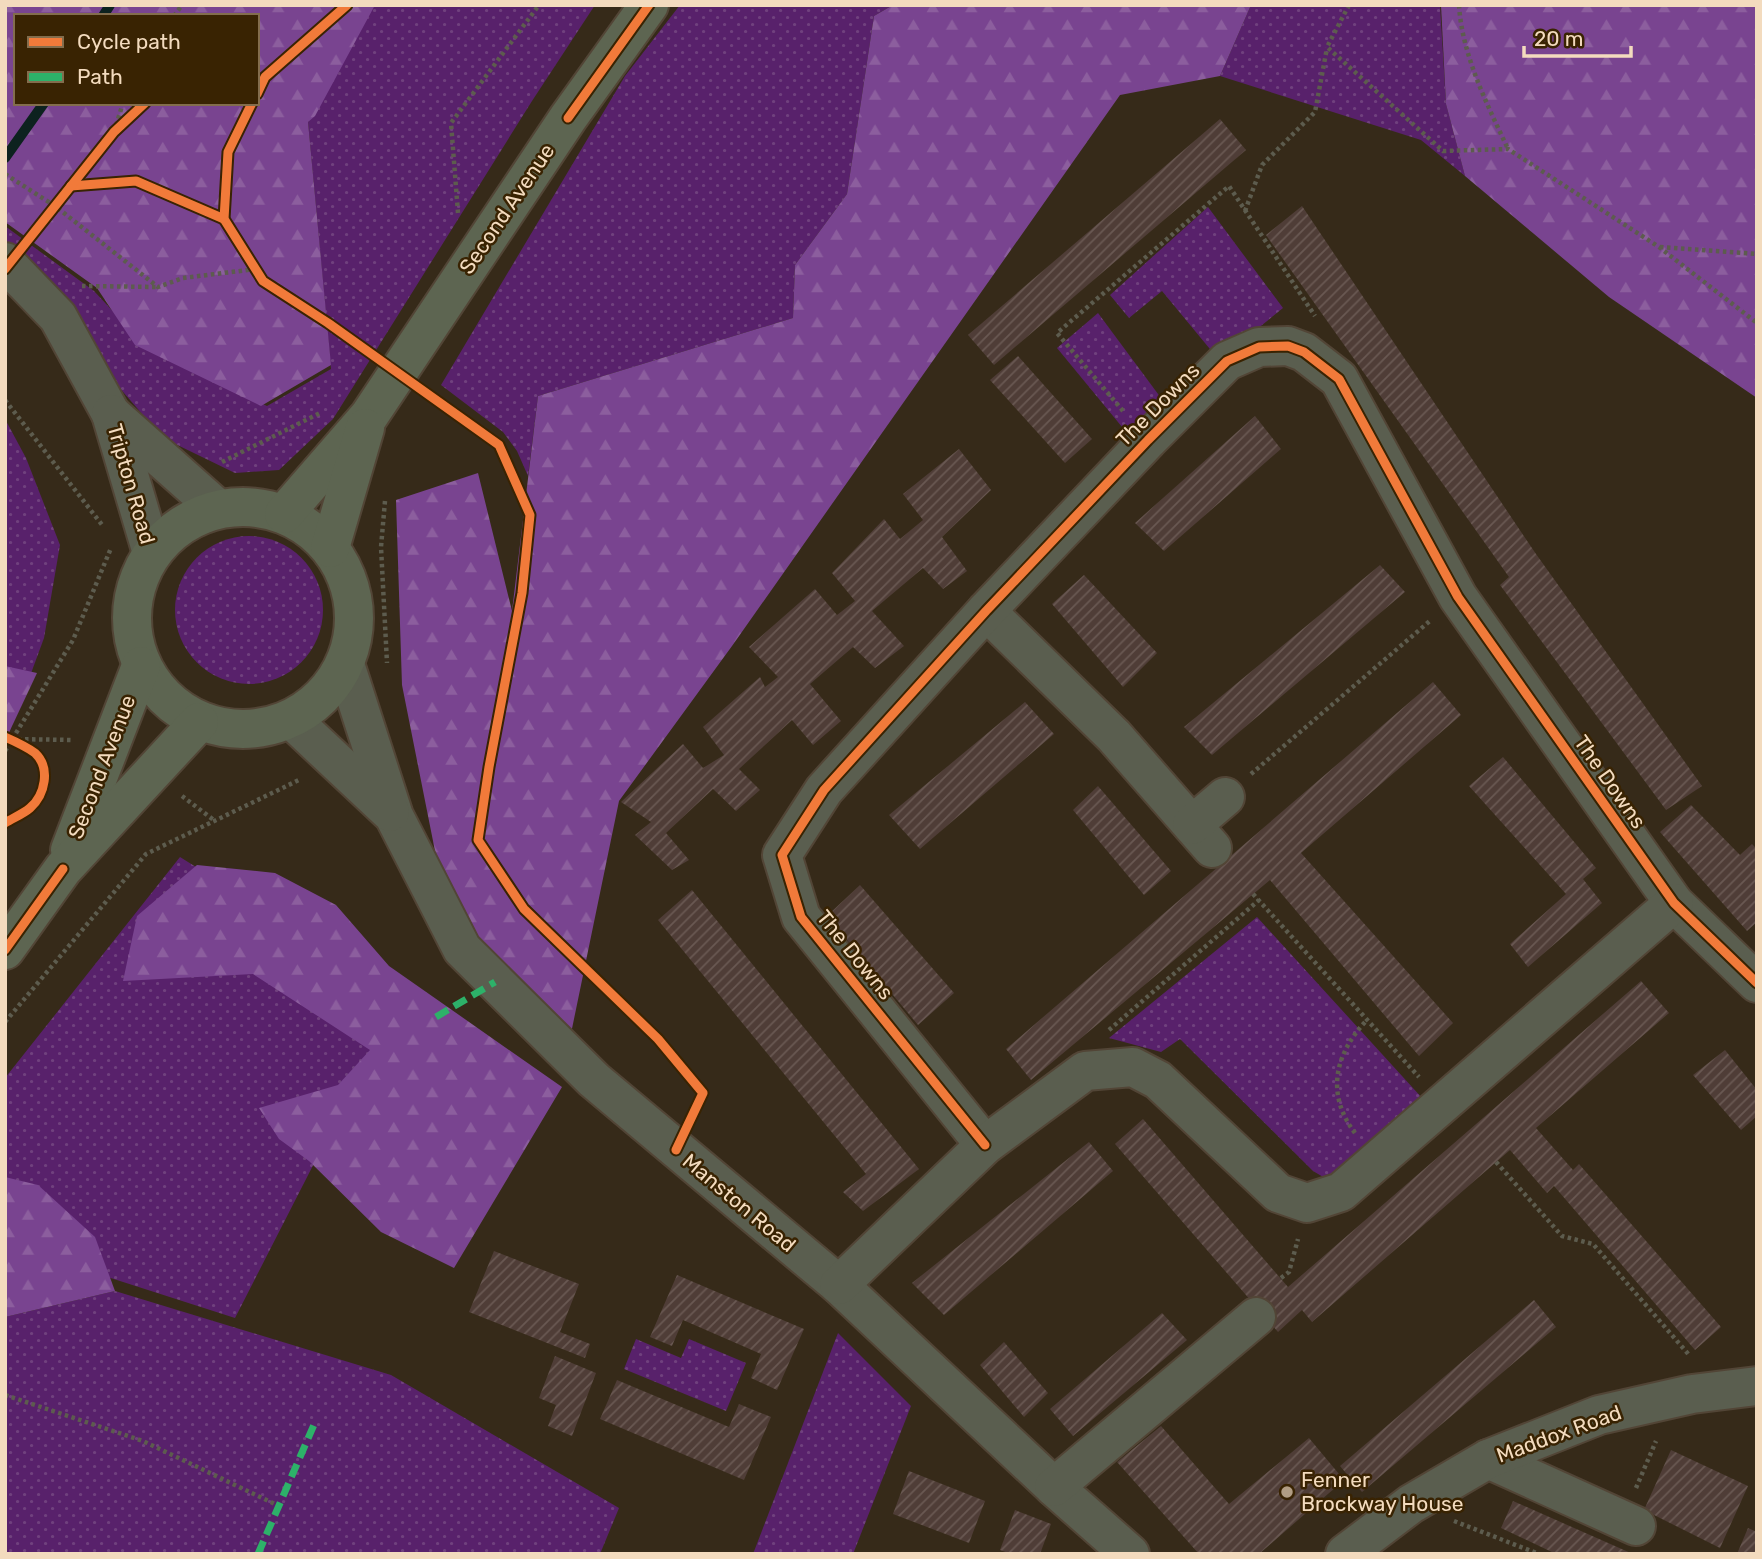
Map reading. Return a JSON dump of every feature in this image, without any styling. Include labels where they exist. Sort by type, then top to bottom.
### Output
[{"type":"main road","name":"Second Avenue","points":[[284,514],[369,416],[568,118],[649,5]]},
{"type":"main road","name":"Second Avenue","points":[[330,548],[369,416]]},
{"type":"main road","points":[[240,506],[263,508],[284,514],[309,528],[330,548],[346,575],[354,604],[353,635],[345,664],[323,697],[291,719],[261,729],[230,730],[199,722],[176,708],[156,690],[141,666],[132,638],[131,608],[138,580],[152,553],[170,533],[193,518],[218,509],[240,506]]},
{"type":"main road","name":"Second Avenue","points":[[63,869],[141,666]]},
{"type":"main road","name":"Second Avenue","points":[[5,950],[63,869],[199,722]]},
{"type":"street","name":"Tripton Road","points":[[5,262],[58,317],[111,414],[152,553]]},
{"type":"street","name":"The Downs","points":[[985,1145],[801,917],[782,855],[824,790],[985,611],[1227,361],[1259,346],[1287,346],[1304,352],[1339,379],[1458,597],[1674,903],[1757,983]]},
{"type":"street","name":"Tripton Road","points":[[111,414],[218,509]]},
{"type":"street","points":[[985,611],[1114,736],[1202,836],[1225,797]]},
{"type":"street","name":"Manston Road","points":[[345,664],[394,816],[462,949],[594,1080],[839,1285],[1054,1487],[1130,1554]]},
{"type":"street","name":"Manston Road","points":[[291,719],[394,816]]},
{"type":"street","points":[[839,1285],[985,1145],[1085,1071],[1133,1067],[1157,1080],[1278,1193],[1307,1203],[1341,1192],[1674,903]]},
{"type":"street","points":[[1054,1487],[1256,1317]]},
{"type":"street","name":"Maddox Road","points":[[1345,1554],[1411,1504],[1488,1459],[1599,1415],[1674,1398],[1757,1386]]},
{"type":"street","points":[[1488,1459],[1629,1523]]},
{"type":"path","points":[[458,224],[451,123],[538,5]]},
{"type":"path","points":[[1245,211],[1262,165],[1315,112],[1327,47],[1349,5]]},
{"type":"path","points":[[1460,5],[1461,25],[1482,92],[1508,149],[1659,247],[1757,323]]},
{"type":"path","points":[[1327,47],[1443,151],[1508,149]]},
{"type":"path","points":[[114,132],[122,105]]},
{"type":"path","points":[[105,143],[135,113]]},
{"type":"path","points":[[5,174],[55,206],[158,287]]},
{"type":"path","points":[[1148,440],[1057,333],[1229,186],[1317,318],[1304,352]]},
{"type":"path","points":[[47,217],[63,196]]},
{"type":"path","points":[[1659,247],[1757,254]]},
{"type":"path","points":[[250,259],[263,281]]},
{"type":"path","points":[[78,286],[158,287],[183,278],[256,269]]},
{"type":"path","points":[[5,400],[106,529]]},
{"type":"path","points":[[211,468],[325,409]]},
{"type":"path","points":[[386,491],[381,547],[387,667]]},
{"type":"path","points":[[5,751],[8,738],[73,640],[114,540]]},
{"type":"path","points":[[1225,797],[1458,597]]},
{"type":"path","points":[[8,738],[83,739]]},
{"type":"path","points":[[8,738],[27,749]]},
{"type":"path","points":[[5,1022],[146,854],[302,779]]},
{"type":"path","points":[[176,792],[215,821]]},
{"type":"path","points":[[1253,894],[1444,1104]]},
{"type":"path","points":[[1105,1032],[1259,900]]},
{"type":"path","points":[[1366,1021],[1345,1051],[1335,1083],[1342,1115],[1377,1160]]},
{"type":"path","points":[[1496,1162],[1562,1236],[1594,1244],[1720,1390]]},
{"type":"path","points":[[1281,1278],[1289,1272],[1307,1203]]},
{"type":"path","points":[[5,1395],[143,1441],[279,1506]]},
{"type":"path","points":[[1629,1523],[1674,1398]]},
{"type":"path","points":[[1411,1504],[1539,1554]]},
{"type":"shaded area","points":[[374,5],[595,5],[333,419],[279,470],[235,473],[163,438],[58,317],[5,262],[5,226],[94,291],[137,337],[193,371],[267,406],[331,369],[308,122]]},
{"type":"shaded area","points":[[680,5],[893,5],[874,16],[847,194],[795,265],[793,318],[538,396],[528,476],[517,451],[503,432],[441,385],[625,76]]},
{"type":"shaded area","points":[[1251,5],[1440,5],[1446,104],[1465,176],[1421,140],[1220,76]]},
{"type":"shaded area","points":[[1208,207],[1283,308],[1219,360],[1162,291],[1129,318],[1110,295]]},
{"type":"shaded area","points":[[1098,313],[1161,398],[1127,433],[1057,348]]},
{"type":"shaded area","points":[[5,419],[26,458],[60,545],[44,638],[5,744]]},
{"type":"shaded area","points":[[249,536],[277,542],[290,548],[301,558],[311,569],[317,582],[323,610],[317,638],[311,651],[301,662],[290,672],[277,678],[249,684],[221,678],[208,672],[197,662],[187,651],[181,638],[175,610],[181,582],[187,569],[197,558],[208,548],[221,542]]},
{"type":"shaded area","points":[[180,857],[452,1027],[349,1095],[235,1318],[5,1244],[5,1078]]},
{"type":"shaded area","points":[[1257,917],[1423,1099],[1330,1181],[1313,1171],[1180,1039],[1161,1052],[1109,1038]]},
{"type":"shaded area","points":[[115,1291],[391,1375],[619,1508],[600,1554],[5,1554],[5,1317]]},
{"type":"shaded area","points":[[838,1333],[911,1406],[853,1554],[753,1554]]},
{"type":"shaded area","points":[[636,1339],[681,1358],[689,1339],[746,1363],[726,1411],[624,1369]]},
{"type":"green space","points":[[5,5],[375,5],[315,116],[308,122],[331,365],[261,406],[135,345],[97,288],[5,222]]},
{"type":"green space","points":[[893,5],[1251,5],[1220,76],[1120,95],[732,646],[619,801],[568,1048],[477,951],[436,856],[402,685],[396,500],[478,473],[512,611],[538,396],[793,318],[795,265],[847,194],[874,16]]},
{"type":"green space","points":[[1441,5],[1757,5],[1757,398],[1609,297],[1465,176],[1446,104]]},
{"type":"green space","points":[[5,666],[37,673],[5,741]]},
{"type":"green space","points":[[197,865],[275,873],[336,905],[389,966],[562,1087],[454,1268],[381,1232],[309,1161],[279,1139],[259,1108],[338,1085],[370,1050],[253,974],[123,981],[137,916]]},
{"type":"green space","points":[[5,1177],[38,1185],[95,1237],[115,1291],[5,1317]]},
{"type":"building","points":[[1220,119],[1246,150],[994,365],[968,335]]},
{"type":"building","points":[[1302,206],[1536,554],[1702,786],[1666,810],[1500,585],[1509,577],[1266,235]]},
{"type":"building","points":[[1018,356],[1092,439],[1065,463],[990,380]]},
{"type":"building","points":[[1255,416],[1281,449],[1164,551],[1135,523]]},
{"type":"building","points":[[959,449],[991,490],[942,537],[967,571],[943,589],[923,568],[872,611],[904,646],[875,668],[853,647],[810,684],[841,721],[813,745],[792,720],[739,769],[760,790],[736,811],[713,789],[666,833],[689,860],[672,870],[635,835],[651,822],[621,802],[683,744],[703,768],[724,755],[703,727],[760,677],[765,687],[778,677],[749,647],[815,589],[837,615],[855,601],[832,573],[884,519],[900,539],[923,520],[903,494]]},
{"type":"building","points":[[1380,565],[1405,592],[1212,755],[1184,727]]},
{"type":"building","points":[[1084,575],[1157,653],[1123,687],[1052,604]]},
{"type":"building","points":[[1433,682],[1461,715],[1301,853],[1453,1023],[1419,1056],[1270,880],[1031,1080],[1006,1049]]},
{"type":"building","points":[[1025,702],[1054,734],[920,849],[889,815]]},
{"type":"building","points":[[1503,757],[1596,868],[1583,879],[1602,903],[1528,967],[1510,944],[1566,894],[1469,786]]},
{"type":"building","points":[[1098,786],[1171,871],[1144,895],[1073,810]]},
{"type":"building","points":[[1691,805],[1740,855],[1752,844],[1757,849],[1757,922],[1747,931],[1660,832]]},
{"type":"building","points":[[860,885],[954,993],[918,1025],[827,916]]},
{"type":"building","points":[[692,890],[919,1169],[863,1211],[843,1192],[866,1174],[658,920]]},
{"type":"building","points":[[1641,981],[1669,1013],[1536,1128],[1573,1170],[1579,1164],[1721,1327],[1695,1350],[1554,1186],[1547,1193],[1510,1150],[1312,1322],[1302,1310],[1278,1332],[1115,1144],[1143,1119],[1288,1287]]},
{"type":"building","points":[[1725,1050],[1757,1090],[1757,1116],[1741,1130],[1693,1075]]},
{"type":"building","points":[[1089,1142],[1113,1171],[944,1315],[912,1283]]},
{"type":"building","points":[[494,1251],[579,1284],[560,1332],[590,1344],[585,1358],[469,1312]]},
{"type":"building","points":[[677,1275],[804,1329],[777,1390],[751,1378],[761,1354],[683,1320],[672,1346],[650,1337]]},
{"type":"building","points":[[1534,1300],[1556,1327],[1362,1492],[1340,1466]]},
{"type":"building","points":[[1162,1313],[1187,1340],[1073,1436],[1050,1409]]},
{"type":"building","points":[[1004,1342],[1048,1393],[1024,1417],[980,1365]]},
{"type":"building","points":[[555,1356],[596,1373],[572,1436],[548,1426],[556,1405],[539,1398]]},
{"type":"building","points":[[617,1380],[729,1427],[739,1404],[771,1417],[744,1480],[600,1419]]},
{"type":"building","name":"Fenner Brockway House","points":[[1161,1426],[1229,1504],[1309,1438],[1344,1480],[1259,1554],[1199,1554],[1117,1462]]},
{"type":"building","points":[[1671,1450],[1748,1486],[1720,1548],[1644,1510]]},
{"type":"building","points":[[909,1471],[985,1501],[969,1543],[893,1514]]},
{"type":"building","points":[[1513,1501],[1633,1554],[1556,1554],[1501,1528]]},
{"type":"building","points":[[1015,1510],[1051,1524],[1040,1554],[1011,1554],[1000,1550]]},
{"type":"building","points":[[1748,1528],[1757,1532],[1757,1554],[1737,1554]]},
{"type":"waterway","points":[[104,14],[110,5]]},
{"type":"waterway","points":[[5,158],[43,105]]},
{"type":"marked path","points":[[436,1017],[495,982]]},
{"type":"marked path","points":[[258,1554],[316,1420]]},
{"type":"cycle path","points":[[259,90],[265,77],[347,5]]},
{"type":"cycle path","points":[[568,118],[649,5]]},
{"type":"cycle path","points":[[5,269],[114,132],[143,105]]},
{"type":"cycle path","points":[[251,105],[228,152],[224,219],[263,281],[328,323],[499,445],[530,515],[522,593],[478,840],[524,909],[658,1039],[703,1093],[676,1150]]},
{"type":"cycle path","points":[[71,186],[136,181],[224,219]]},
{"type":"cycle path","points":[[985,1145],[801,917],[782,855],[824,790],[986,611],[1227,361],[1259,347],[1288,346],[1304,352],[1339,379],[1458,597],[1674,903],[1757,983]]},
{"type":"cycle path","points":[[5,737],[35,753],[40,759],[44,774],[42,789],[35,803],[5,823]]},
{"type":"cycle path","points":[[5,950],[63,869]]},
{"type":"place","name":"Fenner Brockway House","points":[[1287,1492]]}]
